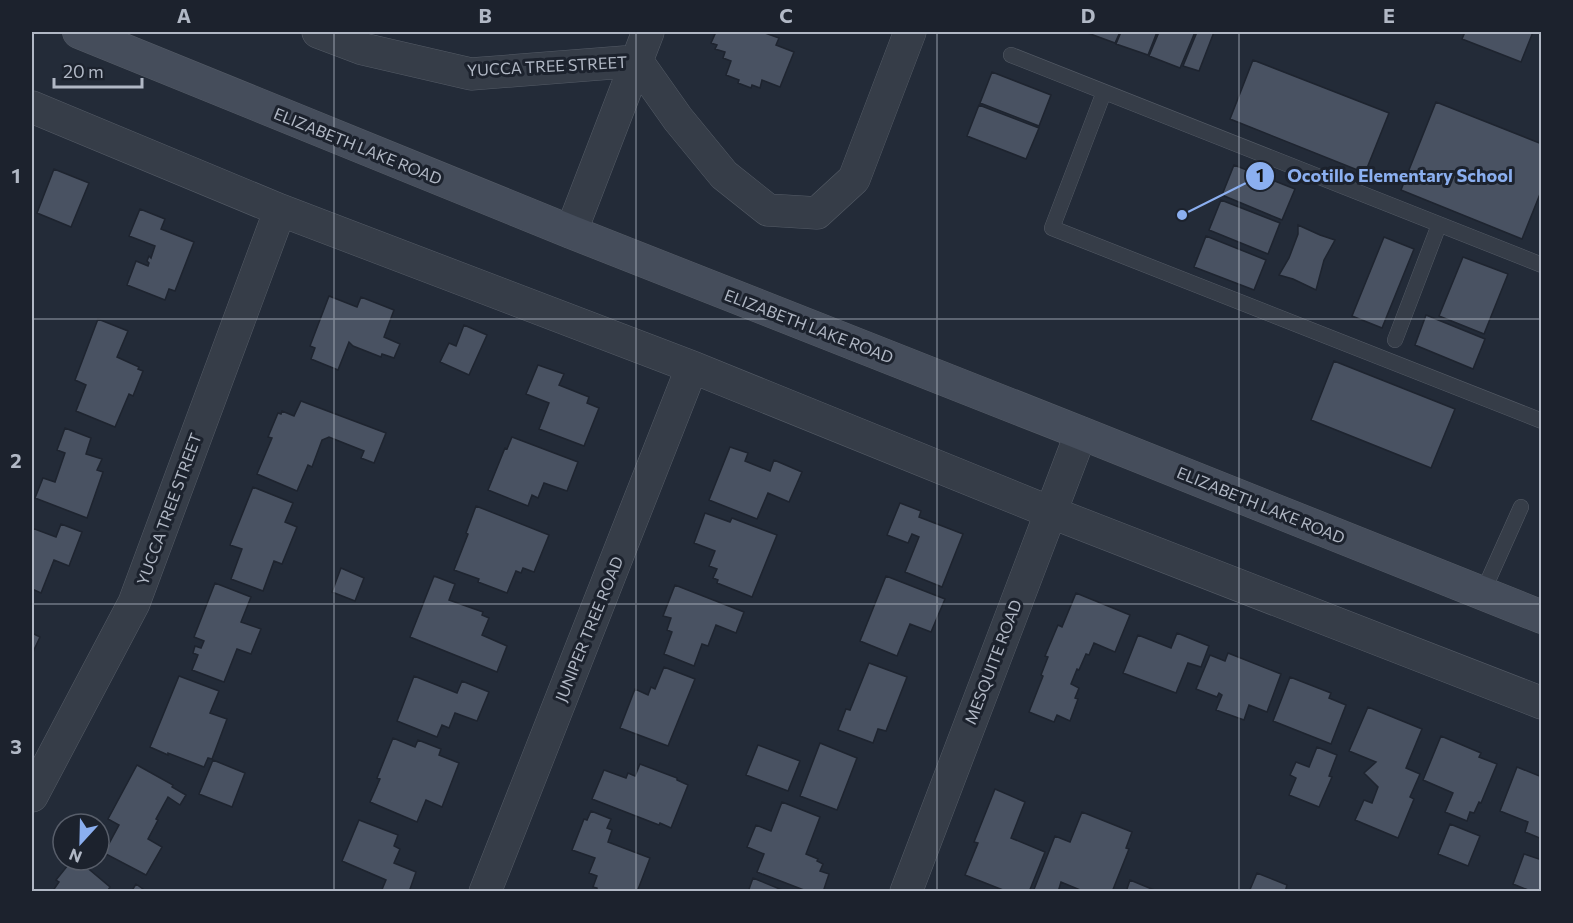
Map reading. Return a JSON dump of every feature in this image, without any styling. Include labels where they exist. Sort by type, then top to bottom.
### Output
[{"type":"main road","name":"ELIZABETH LAKE ROAD","points":[[79,32],[571,232],[1542,617]]},
{"type":"street","name":"YUCCA TREE STREET","points":[[318,32],[363,49],[471,74],[637,61]]},
{"type":"street","points":[[571,232],[648,32]]},
{"type":"street","points":[[637,61],[678,119],[724,175],[768,210],[817,213],[854,179],[910,32]]},
{"type":"street","points":[[32,107],[279,210],[692,367],[1050,512],[1542,702]]},
{"type":"street","name":"YUCCA TREE STREET","points":[[32,796],[134,603],[279,210]]},
{"type":"street","name":"JUNIPER TREE ROAD","points":[[485,891],[692,367]]},
{"type":"street","name":"MESQUITE ROAD","points":[[906,891],[1081,433]]},
{"type":"lane","points":[[1011,55],[1542,265]]},
{"type":"lane","points":[[1104,92],[1052,228],[1542,421]]},
{"type":"lane","points":[[1395,340],[1439,225]]},
{"type":"lane","points":[[1482,594],[1521,507]]},
{"type":"building","points":[[716,32],[762,32],[779,38],[776,45],[794,52],[780,87],[762,80],[760,88],[752,85],[751,88],[726,75],[731,61],[723,58],[725,52],[715,49],[717,45],[711,43]]},
{"type":"building","points":[[1085,32],[1120,32],[1115,43]]},
{"type":"building","points":[[1121,32],[1157,32],[1148,55],[1116,44]]},
{"type":"building","points":[[1159,32],[1195,32],[1180,68],[1149,56]]},
{"type":"building","points":[[1197,32],[1214,32],[1199,71],[1183,66]]},
{"type":"building","points":[[1465,32],[1533,32],[1521,62],[1462,39]]},
{"type":"building","points":[[1253,60],[1389,113],[1365,173],[1230,119]]},
{"type":"building","points":[[992,72],[1051,95],[1039,126],[980,103]]},
{"type":"building","points":[[1436,102],[1542,144],[1542,189],[1522,239],[1401,190]]},
{"type":"building","points":[[979,105],[1039,128],[1026,159],[967,136]]},
{"type":"building","points":[[1234,165],[1295,189],[1282,220],[1222,195]]},
{"type":"building","points":[[54,169],[89,183],[71,227],[37,213]]},
{"type":"building","points":[[1221,200],[1280,223],[1268,254],[1209,230]]},
{"type":"building","points":[[140,209],[165,219],[161,229],[194,242],[175,291],[169,289],[165,300],[127,285],[136,261],[148,266],[147,261],[149,256],[151,258],[155,246],[129,236]]},
{"type":"building","points":[[1298,225],[1335,240],[1324,260],[1316,290],[1279,275],[1289,258],[1298,234]]},
{"type":"building","points":[[1206,236],[1266,260],[1254,290],[1194,267]]},
{"type":"building","points":[[1384,237],[1414,249],[1382,328],[1352,316]]},
{"type":"building","points":[[1463,257],[1508,274],[1484,334],[1439,316]]},
{"type":"building","points":[[329,296],[357,307],[361,297],[394,310],[384,337],[400,344],[394,358],[382,354],[381,357],[353,346],[349,342],[338,370],[311,359],[315,348],[310,346]]},
{"type":"building","points":[[1426,315],[1485,339],[1473,369],[1415,345]]},
{"type":"building","points":[[98,319],[128,331],[117,357],[143,371],[133,396],[129,394],[115,427],[76,411],[86,385],[75,380]]},
{"type":"building","points":[[464,325],[487,335],[469,375],[440,362],[449,343],[456,346]]},
{"type":"building","points":[[1334,361],[1455,409],[1431,468],[1311,420]]},
{"type":"building","points":[[538,365],[564,374],[559,385],[589,397],[587,403],[599,408],[584,446],[539,429],[549,403],[526,394]]},
{"type":"building","points":[[301,401],[386,433],[374,463],[361,458],[364,451],[329,437],[322,440],[312,467],[308,465],[297,491],[257,474],[272,438],[268,437],[278,413],[281,414],[282,411],[294,416]]},
{"type":"building","points":[[65,428],[91,438],[86,454],[102,459],[97,470],[103,472],[87,518],[35,498],[43,478],[55,482],[65,453],[57,450]]},
{"type":"building","points":[[512,437],[578,462],[567,491],[544,483],[538,498],[532,495],[528,506],[488,490],[505,448],[507,449]]},
{"type":"building","points":[[730,447],[748,453],[745,461],[770,471],[774,460],[802,472],[789,502],[768,493],[757,519],[709,500]]},
{"type":"building","points":[[253,487],[293,503],[285,522],[297,527],[282,564],[274,561],[263,591],[231,579],[242,549],[230,545]]},
{"type":"building","points":[[900,503],[921,511],[919,517],[963,534],[942,587],[905,572],[919,537],[912,534],[908,543],[887,535]]},
{"type":"building","points":[[476,506],[549,535],[534,572],[523,568],[521,573],[516,571],[507,593],[454,570]]},
{"type":"building","points":[[705,513],[730,522],[732,518],[777,535],[752,597],[717,583],[718,580],[713,578],[717,569],[709,566],[715,551],[694,543]]},
{"type":"building","points":[[61,524],[82,532],[69,566],[54,560],[41,593],[32,589],[32,528],[56,537]]},
{"type":"building","points":[[341,568],[364,578],[355,601],[332,592]]},
{"type":"building","points":[[434,576],[455,584],[449,600],[483,612],[482,615],[489,618],[482,635],[507,646],[497,672],[410,637]]},
{"type":"building","points":[[886,576],[945,599],[931,632],[910,624],[897,656],[860,641]]},
{"type":"building","points":[[215,583],[251,597],[241,622],[261,629],[251,654],[237,649],[224,682],[192,670],[198,655],[193,653],[195,646],[201,648],[204,641],[194,637]]},
{"type":"building","points":[[675,585],[744,612],[736,633],[716,625],[708,646],[702,644],[694,666],[664,654],[672,632],[667,630],[671,618],[663,616]]},
{"type":"building","points":[[1076,593],[1130,615],[1115,652],[1094,643],[1089,655],[1086,654],[1071,684],[1079,688],[1075,698],[1078,699],[1070,721],[1057,715],[1054,722],[1029,712],[1043,676],[1041,675],[1048,657],[1045,656],[1058,625],[1062,627]]},
{"type":"building","points":[[32,633],[40,637],[32,654]]},
{"type":"building","points":[[1177,633],[1209,646],[1201,667],[1188,663],[1176,693],[1123,673],[1138,635],[1171,648]]},
{"type":"building","points":[[1228,653],[1281,674],[1267,712],[1249,705],[1244,720],[1216,710],[1222,695],[1219,693],[1217,697],[1196,689],[1210,655],[1225,661]]},
{"type":"building","points":[[869,663],[907,677],[886,731],[878,729],[873,743],[838,730],[846,709],[850,710]]},
{"type":"building","points":[[664,667],[695,679],[668,746],[620,728],[635,689],[648,695],[651,687],[655,689]]},
{"type":"building","points":[[179,676],[219,691],[210,713],[227,719],[212,759],[208,758],[204,767],[150,747]]},
{"type":"building","points":[[414,676],[457,693],[462,681],[489,692],[477,721],[455,713],[449,728],[442,725],[437,737],[397,721]]},
{"type":"building","points":[[1290,677],[1331,693],[1329,698],[1346,705],[1331,744],[1273,721]]},
{"type":"building","points":[[1368,707],[1422,729],[1406,768],[1420,774],[1410,797],[1414,799],[1398,838],[1355,820],[1364,800],[1372,803],[1378,787],[1364,773],[1376,762],[1349,751]]},
{"type":"building","points":[[1441,736],[1481,753],[1479,757],[1497,764],[1481,803],[1479,802],[1474,813],[1470,812],[1467,821],[1445,812],[1453,793],[1423,780]]},
{"type":"building","points":[[393,738],[415,747],[418,740],[441,749],[439,755],[459,763],[442,807],[426,800],[417,822],[370,802]]},
{"type":"building","points":[[820,743],[857,758],[837,810],[800,796]]},
{"type":"building","points":[[758,745],[800,761],[788,791],[746,775]]},
{"type":"building","points":[[1317,747],[1337,755],[1329,776],[1332,777],[1319,807],[1289,795],[1296,778],[1290,775],[1296,762],[1309,767]]},
{"type":"building","points":[[213,760],[245,773],[232,807],[199,794]]},
{"type":"building","points":[[640,764],[677,778],[688,785],[671,828],[592,799],[604,770],[626,778],[628,773],[635,776]]},
{"type":"building","points":[[137,765],[186,795],[180,805],[168,797],[156,819],[158,820],[148,839],[162,847],[146,875],[111,857],[111,840],[119,825],[111,821],[111,813]]},
{"type":"building","points":[[1517,767],[1542,777],[1542,839],[1525,832],[1528,822],[1500,811]]},
{"type":"building","points":[[995,789],[1025,802],[1011,838],[1045,852],[1029,892],[1008,892],[965,875],[978,843],[974,842]]},
{"type":"building","points":[[782,802],[820,817],[806,854],[818,859],[817,861],[823,864],[820,871],[829,874],[823,892],[809,892],[757,872],[764,854],[747,847],[756,825],[771,831]]},
{"type":"building","points":[[591,811],[611,819],[607,828],[612,830],[608,842],[650,858],[637,892],[601,892],[593,887],[597,876],[589,873],[595,858],[572,850],[584,819],[587,820]]},
{"type":"building","points":[[1082,812],[1132,832],[1126,848],[1129,849],[1112,892],[1085,892],[1061,882],[1058,892],[1033,892],[1055,836],[1070,842]]},
{"type":"building","points":[[359,820],[398,835],[394,846],[400,849],[394,863],[416,872],[409,892],[381,892],[386,880],[342,861]]},
{"type":"building","points":[[1450,824],[1480,836],[1468,866],[1438,854]]},
{"type":"building","points":[[1524,854],[1542,860],[1542,892],[1533,892],[1513,884]]},
{"type":"building","points":[[62,872],[92,872],[110,887],[107,892],[52,892],[59,882],[56,880]]},
{"type":"building","points":[[1257,873],[1287,885],[1285,892],[1249,892]]},
{"type":"building","points":[[753,878],[787,892],[748,892]]},
{"type":"building","points":[[1130,880],[1159,892],[1126,892]]},
{"type":"building","points":[[136,884],[147,892],[131,892]]},
{"type":"place","name":"Ocotillo Elementary School","points":[[1182,215]]}]
